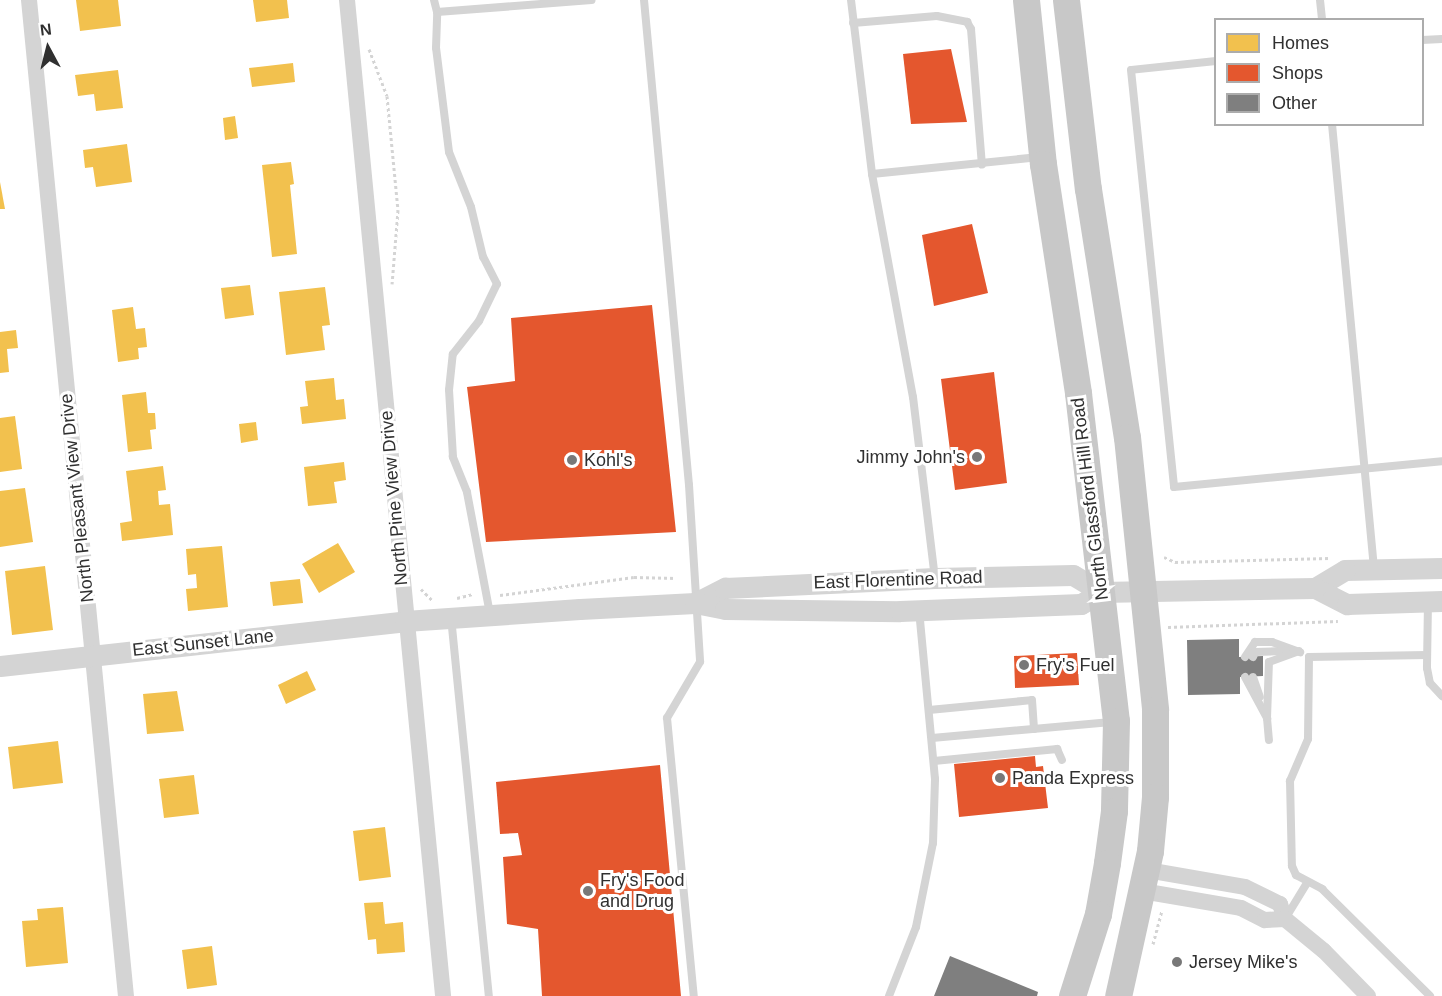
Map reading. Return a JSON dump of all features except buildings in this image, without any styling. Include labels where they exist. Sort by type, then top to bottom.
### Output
[{"type":"main road","name":"North Glassford Hill Road","points":[[1026,0],[1042,157],[1078,393],[1116,721],[1115,792],[1107,863],[1098,914],[1072,996]]},
{"type":"main road","points":[[1066,0],[1088,189],[1127,437],[1156,750],[1145,881],[1118,996]]},
{"type":"street","name":"North Pleasant View Drive","points":[[29,0],[126,996]]},
{"type":"street","name":"North Pine View Drive","points":[[347,0],[405,621],[443,996]]},
{"type":"street","name":"East Florentine Road","points":[[1315,588],[1345,570],[1442,568]]},
{"type":"street","name":"East Florentine Road","points":[[694,603],[725,588],[934,578],[1073,575],[1101,592]]},
{"type":"street","name":"East Florentine Road","points":[[405,621],[445,606],[490,615],[694,603],[725,609],[919,610],[1081,604],[1101,592],[1142,591],[1315,588],[1347,604],[1435,602]]},
{"type":"street","name":"East Sunset Lane","points":[[0,666],[405,621]]},
{"type":"street","points":[[1145,881],[1241,908],[1265,920],[1285,919],[1324,951],[1368,996]]},
{"type":"lane","points":[[434,0],[437,12],[436,48],[448,152],[468,196],[483,257],[497,284],[479,321],[453,354],[449,390],[453,457],[467,492],[490,615]]},
{"type":"lane","points":[[437,12],[592,0]]},
{"type":"lane","points":[[644,0],[689,485],[694,603],[700,662],[667,718],[694,996]]},
{"type":"lane","points":[[851,0],[872,174],[913,397],[934,578]]},
{"type":"lane","points":[[1320,0],[1322,18]]},
{"type":"lane","points":[[853,23],[937,16],[967,22],[971,29],[982,165]]},
{"type":"lane","points":[[1424,40],[1442,39]]},
{"type":"lane","points":[[1214,61],[1131,70],[1174,487],[1442,461]]},
{"type":"lane","points":[[1332,126],[1374,570]]},
{"type":"lane","points":[[872,174],[982,165],[1042,157]]},
{"type":"lane","points":[[1435,602],[1427,655],[1430,683],[1442,696]]},
{"type":"lane","points":[[445,606],[489,996]]},
{"type":"lane","points":[[889,996],[916,927],[928,882],[934,761],[919,610]]},
{"type":"lane","points":[[1249,657],[1255,652],[1299,651],[1308,657],[1427,655]]},
{"type":"lane","points":[[1269,740],[1267,718],[1269,662],[1299,651]]},
{"type":"lane","points":[[1308,657],[1308,739],[1290,781],[1292,866],[1296,876],[1322,889],[1430,996]]},
{"type":"lane","points":[[1249,677],[1267,718]]},
{"type":"lane","points":[[929,710],[1032,700],[1034,729]]},
{"type":"lane","points":[[932,738],[1116,721]]},
{"type":"lane","points":[[934,761],[1057,749],[1062,760]]},
{"type":"lane","points":[[1285,919],[1307,883]]},
{"type":"path","points":[[366,43],[387,96],[398,210],[397,255],[391,288]]},
{"type":"path","points":[[1164,557],[1175,562],[1338,557]]},
{"type":"path","points":[[419,577],[421,589],[432,601],[445,606],[473,594]]},
{"type":"path","points":[[500,595],[634,577],[676,578]]},
{"type":"path","points":[[1166,627],[1342,621]]},
{"type":"place","name":"Jimmy John's","points":[[977,457]]},
{"type":"place","name":"Kohl's","points":[[572,460]]},
{"type":"place","name":"Fry's Fuel","points":[[1024,665]]},
{"type":"place","name":"Panda Express","points":[[1000,778]]},
{"type":"place","name":"Fry's Food and Drug","points":[[588,891]]},
{"type":"place","name":"Jersey Mike's","points":[[1177,962]]}]
